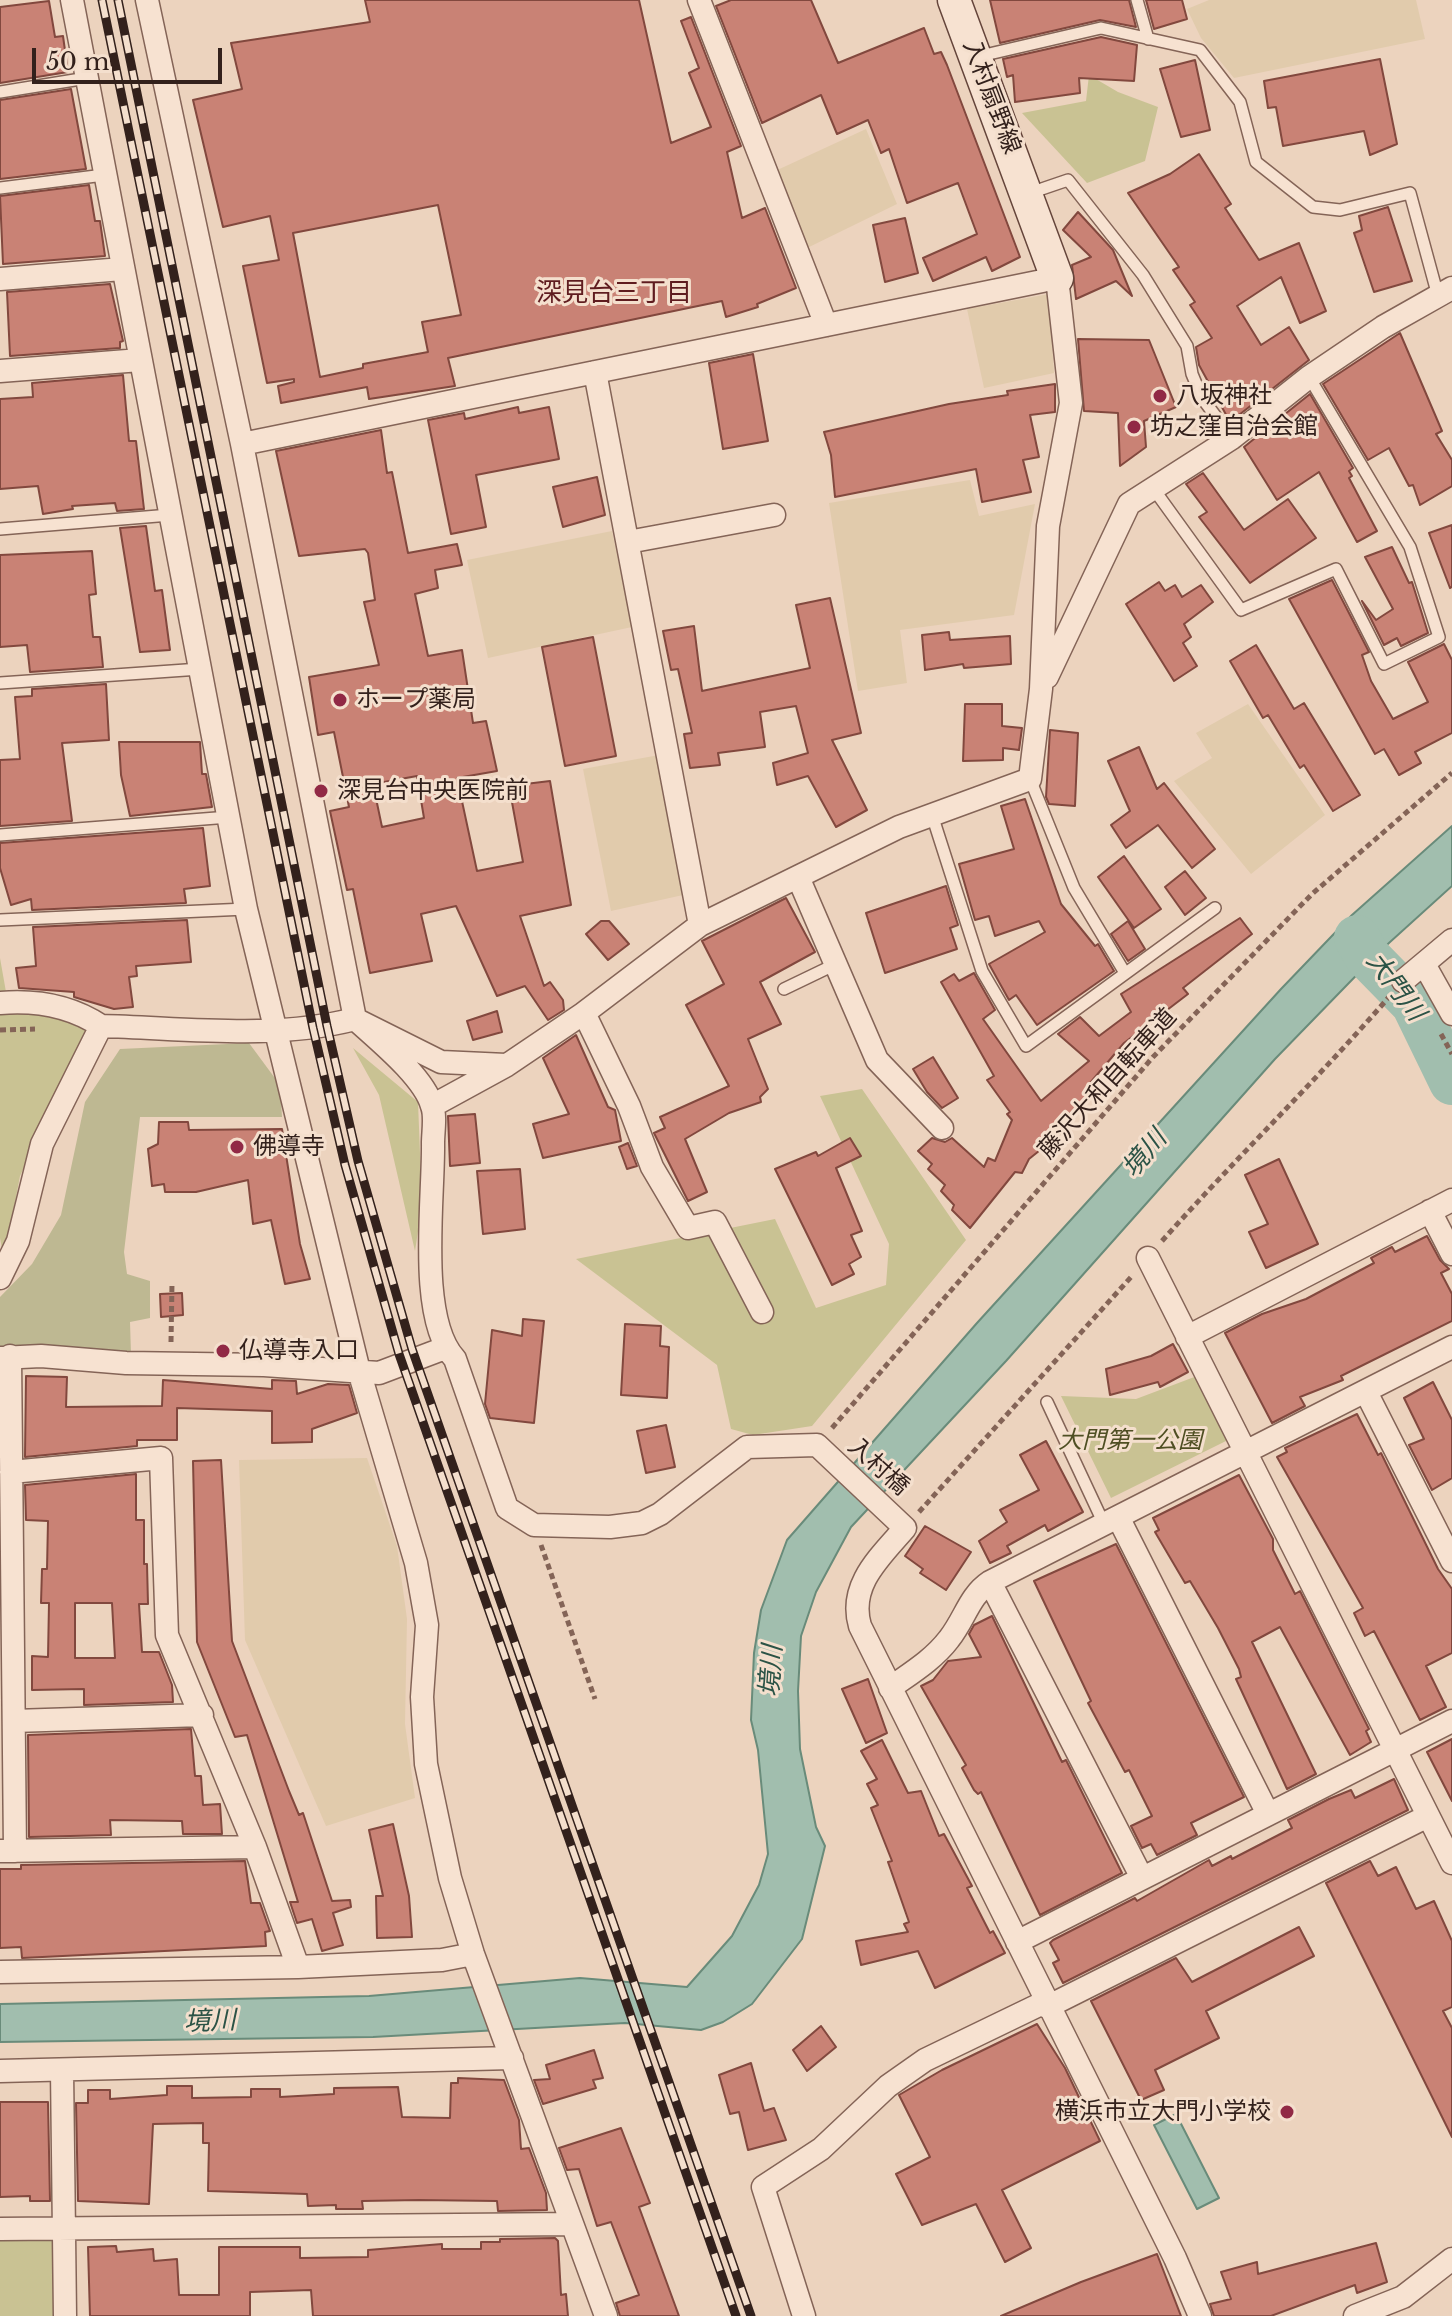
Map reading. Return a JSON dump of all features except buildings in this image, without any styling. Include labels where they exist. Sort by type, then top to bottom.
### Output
[{"type":"street","points":[[72,0],[246,909],[359,1371],[416,1563],[427,1625],[422,1697],[426,1764],[450,1878],[473,1954],[606,2316]]},
{"type":"street","points":[[147,0],[242,444],[355,1019],[404,1064],[432,1106],[434,1197],[429,1273],[445,1348],[455,1359],[507,1508],[534,1525],[610,1527],[642,1523],[675,1503],[747,1447],[820,1449]]},
{"type":"street","points":[[699,0],[826,325]]},
{"type":"street","name":"入村扇野線","points":[[954,0],[1057,278]]},
{"type":"street","points":[[0,279],[122,269]]},
{"type":"street","points":[[242,444],[1057,278],[1071,403],[1048,526],[1041,689],[1030,779],[899,827],[700,925],[584,1013],[507,1065],[432,1106]]},
{"type":"street","points":[[1041,689],[1129,504],[1232,438],[1309,377],[1445,292]]},
{"type":"street","points":[[0,371],[140,360]]},
{"type":"street","points":[[595,372],[700,925]]},
{"type":"street","points":[[628,542],[774,515]]},
{"type":"street","points":[[798,877],[838,963],[877,1060],[942,1128]]},
{"type":"street","points":[[1403,981],[1452,940]]},
{"type":"street","points":[[1424,964],[1452,1014]]},
{"type":"street","points":[[0,1003],[30,1001],[84,1015],[101,1026],[276,1030],[327,1026],[355,1019],[441,1062],[507,1065]]},
{"type":"street","points":[[584,1013],[629,1106],[652,1167],[673,1203],[688,1228],[715,1222],[762,1312]]},
{"type":"street","points":[[0,1278],[18,1241],[42,1144],[101,1026]]},
{"type":"street","points":[[1187,1337],[1452,1200]]},
{"type":"street","points":[[1430,1211],[1452,1254]]},
{"type":"street","points":[[1148,1258],[1452,1863]]},
{"type":"street","points":[[1200,2316],[1175,2258],[890,1688],[931,1659],[950,1638],[977,1591],[990,1582],[1452,1347]]},
{"type":"street","points":[[255,1847],[8,1851],[14,1721],[11,1472],[5,1357],[379,1373],[445,1348]]},
{"type":"street","points":[[1366,1392],[1452,1561]]},
{"type":"street","name":"入村橋","points":[[820,1449],[905,1528],[866,1574],[855,1610],[890,1688]]},
{"type":"street","points":[[11,1472],[161,1458],[167,1635],[255,1847],[298,1967]]},
{"type":"street","points":[[1111,1521],[1268,1814]]},
{"type":"street","points":[[990,1582],[1142,1878]]},
{"type":"street","points":[[14,1721],[202,1715]]},
{"type":"street","points":[[1017,1942],[1452,1721]]},
{"type":"street","points":[[804,2316],[763,2187],[821,2149],[888,2086],[925,2060],[1046,2004],[1428,1816]]},
{"type":"street","points":[[0,1972],[298,1967],[442,1960],[473,1954]]},
{"type":"street","points":[[0,2071],[511,2054]]},
{"type":"street","points":[[62,2070],[65,2316]]},
{"type":"street","points":[[0,2229],[572,2224]]},
{"type":"street","points":[[1355,2316],[1403,2297],[1452,2259]]},
{"type":"lane","points":[[1137,0],[1148,39]]},
{"type":"lane","points":[[975,57],[1101,28],[1200,50],[1240,102],[1256,162],[1313,207],[1340,210],[1410,193],[1445,292]]},
{"type":"lane","points":[[0,92],[87,78]]},
{"type":"lane","points":[[0,188],[104,175]]},
{"type":"lane","points":[[1027,194],[1068,180],[1143,275],[1187,346],[1192,374],[1202,398],[1232,438]]},
{"type":"lane","points":[[1153,487],[1241,610],[1336,569],[1384,664],[1439,637],[1410,547],[1309,377]]},
{"type":"lane","points":[[0,529],[170,515]]},
{"type":"lane","points":[[0,683],[200,669]]},
{"type":"lane","points":[[1030,779],[1074,888],[1125,973]]},
{"type":"lane","points":[[932,815],[982,971],[1026,1046],[1215,908]]},
{"type":"lane","points":[[0,835],[229,817]]},
{"type":"lane","points":[[0,920],[246,909]]},
{"type":"lane","points":[[784,989],[838,963]]},
{"type":"lane","points":[[1047,1402],[1111,1521]]},
{"type":"path","name":"藤沢大和自転車道","points":[[820,1449],[1153,1057],[1312,894],[1452,773]]},
{"type":"path","points":[[171,1365],[172,1283]]},
{"type":"path","points":[[534,1525],[595,1699]]},
{"type":"shaded area","points":[[1209,0],[1416,0],[1425,39],[1234,78],[1201,38],[1187,9]]},
{"type":"shaded area","points":[[866,129],[897,204],[803,250],[773,172]]},
{"type":"shaded area","points":[[1049,294],[1054,373],[984,388],[967,309]]},
{"type":"shaded area","points":[[970,480],[979,516],[1035,504],[1014,615],[900,630],[907,683],[858,691],[829,503]]},
{"type":"shaded area","points":[[612,531],[632,627],[488,658],[467,560]]},
{"type":"shaded area","points":[[1248,704],[1325,815],[1251,874],[1174,781],[1212,758],[1196,733]]},
{"type":"shaded area","points":[[659,755],[683,895],[611,911],[583,769]]},
{"type":"shaded area","points":[[249,1043],[280,1085],[282,1117],[140,1117],[124,1252],[127,1274],[150,1281],[150,1318],[130,1322],[131,1355],[0,1348],[0,1297],[32,1264],[61,1215],[85,1102],[120,1049]]},
{"type":"shaded area","points":[[367,1458],[397,1546],[407,1619],[405,1724],[415,1798],[326,1826],[245,1640],[239,1460]]},
{"type":"green space","points":[[1089,75],[1118,92],[1158,107],[1145,161],[1087,183],[1022,113],[1086,101]]},
{"type":"green space","points":[[0,958],[9,1009],[57,1018],[88,1031],[20,1176],[4,1261],[0,1238]]},
{"type":"green space","points":[[353,1048],[418,1102],[422,1205],[415,1251],[379,1095]]},
{"type":"green space","points":[[862,1089],[966,1240],[812,1426],[753,1435],[731,1429],[717,1365],[576,1259],[775,1219],[816,1308],[886,1285],[889,1244],[820,1096]]},
{"type":"green space","name":"大門第一公園","points":[[1197,1376],[1228,1440],[1111,1498],[1061,1396],[1136,1399]]},
{"type":"green space","points":[[0,2240],[58,2241],[58,2316],[0,2316]]},
{"type":"water","name":"境川","points":[[1452,826],[1452,886],[1379,952],[1275,1059],[1006,1361],[851,1527],[816,1592],[801,1636],[798,1691],[800,1749],[816,1827],[825,1846],[802,1939],[752,2004],[723,2022],[701,2030],[625,2023],[373,2037],[0,2042],[0,2004],[369,1996],[580,1978],[687,1987],[732,1936],[759,1885],[768,1854],[758,1750],[751,1720],[754,1653],[761,1610],[787,1540],[977,1323],[1281,989],[1352,915]]},
{"type":"water","points":[[1176,2114],[1219,2198],[1197,2209],[1154,2125]]},
{"type":"waterway","name":"大門川","points":[[1357,938],[1367,956],[1414,1004],[1452,1082]]},
{"type":"railway","points":[[102,0],[313,1028],[345,1165],[399,1354],[736,2316]]},
{"type":"railway","points":[[118,0],[327,1026],[358,1161],[412,1349],[751,2316]]},
{"type":"place","name":"八坂神社","points":[[1160,396]]},
{"type":"place","name":"坊之窪自治会館","points":[[1134,427]]},
{"type":"place","name":"ホープ薬局","points":[[340,700]]},
{"type":"place","name":"深見台中央医院前","points":[[321,791]]},
{"type":"place","name":"佛導寺","points":[[237,1147]]},
{"type":"place","name":"仏導寺入口","points":[[223,1351]]},
{"type":"place","name":"横浜市立大門小学校","points":[[1287,2112]]},
{"type":"district","name":"深見台三丁目","points":[[614,294]]}]
